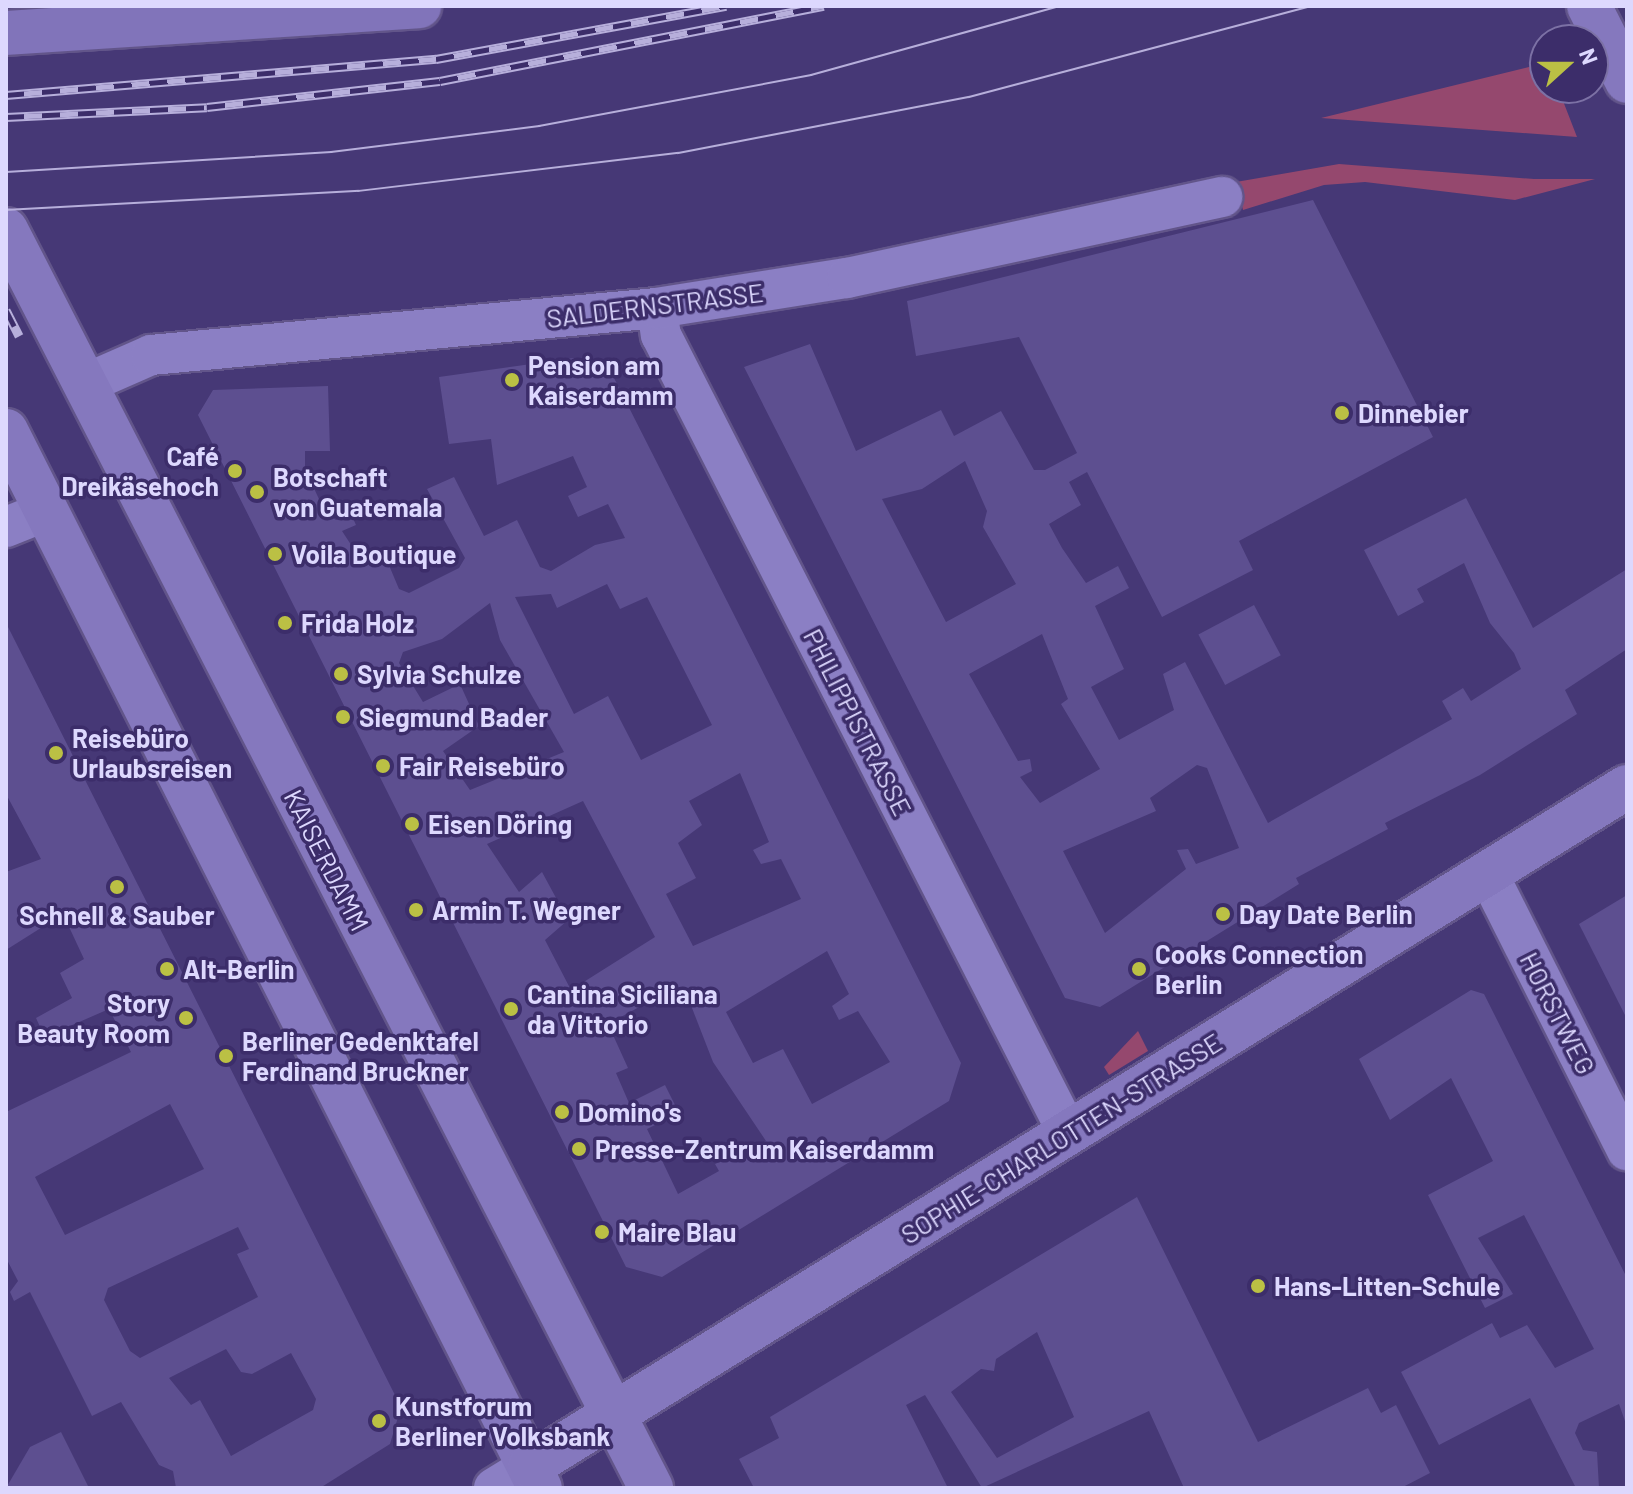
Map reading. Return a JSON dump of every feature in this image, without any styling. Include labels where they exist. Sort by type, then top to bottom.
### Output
[{"type":"highway","points":[[6,33],[419,6]]},
{"type":"main road","points":[[1589,6],[1618,63]]},
{"type":"main road","name":"KAISERDAMM","points":[[6,230],[651,1488]]},
{"type":"main road","points":[[6,431],[521,1481]]},
{"type":"main road","name":"SOPHIE-CHARLOTTEN-STRASSE","points":[[521,1481],[613,1414],[1489,876],[1627,787]]},
{"type":"street","name":"SALDERNSTRASSE","points":[[85,384],[151,355],[657,308],[847,278],[1222,197]]},
{"type":"street","name":"PHILIPPISTRASSE","points":[[657,308],[661,335],[1068,1133]]},
{"type":"street","points":[[6,527],[46,511]]},
{"type":"street","name":"HORSTWEG","points":[[1489,876],[1627,1150]]},
{"type":"shaded area","points":[[1529,67],[1529,104],[1564,104],[1577,137],[1321,118]]},
{"type":"shaded area","points":[[1339,164],[1534,179],[1595,179],[1515,200],[1365,182],[1324,185],[1243,210],[1236,182]]},
{"type":"shaded area","points":[[1138,1031],[1148,1051],[1109,1075],[1104,1067]]},
{"type":"building","points":[[1313,200],[1433,437],[1239,541],[1253,570],[1162,617],[1087,472],[1069,482],[1081,505],[1049,524],[1086,583],[1118,566],[1129,588],[1095,606],[1124,669],[1091,687],[1119,740],[1174,710],[1163,674],[1185,662],[1268,823],[1452,719],[1442,701],[1463,688],[1471,701],[1521,669],[1514,653],[1490,623],[1464,563],[1417,589],[1424,602],[1398,616],[1364,550],[1466,498],[1533,628],[1627,569],[1627,649],[1565,690],[1577,714],[1480,775],[1385,823],[1388,829],[1296,878],[1299,884],[1100,1007],[1065,998],[744,367],[810,344],[856,451],[941,410],[954,436],[1001,411],[1034,470],[1045,470],[1077,453],[1019,337],[916,356],[907,301]],"holes":[[[965,461],[987,511],[983,527],[1016,584],[946,622],[882,499],[922,489]],[[1042,634],[1068,699],[1061,704],[1100,769],[1040,803],[1020,777],[1032,771],[1030,759],[1018,761],[969,674]],[[1197,765],[1207,768],[1239,848],[1196,864],[1188,849],[1177,850],[1186,869],[1105,933],[1063,851],[1156,811],[1150,798]]]},
{"type":"building","points":[[574,358],[613,376],[961,1063],[949,1101],[662,1277],[626,1267],[198,415],[213,390],[328,386],[330,451],[305,451],[305,469],[325,512],[336,520],[352,516],[356,525],[342,531],[361,560],[383,551],[399,589],[409,593],[459,568],[465,558],[427,489],[454,477],[484,536],[517,520],[540,567],[551,571],[595,545],[625,538],[608,504],[578,517],[568,496],[587,487],[573,456],[497,485],[491,439],[449,444],[439,377]],"holes":[[[607,584],[620,609],[647,597],[712,725],[641,760],[608,696],[574,714],[515,597],[551,594],[557,608]],[[490,603],[500,640],[564,752],[470,790],[443,751],[479,726],[460,684],[423,702],[399,663],[403,652],[442,639]],[[740,773],[769,842],[753,850],[761,864],[781,859],[801,899],[693,946],[666,894],[696,878],[678,843],[702,825],[689,801]],[[583,801],[655,937],[571,990],[545,940],[568,920],[542,872],[519,892],[487,844]],[[827,951],[849,994],[832,1006],[839,1020],[858,1011],[890,1062],[812,1104],[783,1049],[753,1063],[726,1012]],[[676,987],[685,990],[713,1062],[766,1141],[715,1164],[719,1171],[678,1194],[647,1129],[679,1113],[665,1085],[629,1103],[616,1073],[628,1068],[608,1024]]]},
{"type":"building","points":[[1254,605],[1281,655],[1225,685],[1198,635]]},
{"type":"building","points":[[6,623],[401,1407],[390,1444],[320,1488],[176,1488],[173,1471],[159,1465],[121,1402],[92,1416],[30,1292],[14,1301],[10,1292],[18,1281],[6,1258],[6,1112],[131,1052],[109,1009],[54,1033],[41,1029],[36,1018],[72,998],[60,973],[84,959],[63,914],[6,950],[6,872],[41,859],[6,794]],"holes":[[[170,1104],[204,1169],[65,1235],[35,1177]],[[238,1227],[249,1249],[237,1254],[258,1297],[140,1358],[130,1351],[104,1300],[108,1288]],[[226,1349],[241,1372],[252,1374],[291,1353],[316,1399],[313,1410],[231,1456],[200,1400],[191,1405],[169,1378]]]},
{"type":"building","points":[[1627,895],[1627,1019],[1579,924]]},
{"type":"building","points":[[1471,990],[1484,994],[1627,1278],[1627,1427],[1619,1404],[1579,1423],[1575,1433],[1583,1450],[1597,1452],[1599,1488],[1576,1488],[1530,1398],[1439,1445],[1401,1372],[1492,1323],[1500,1338],[1527,1325],[1555,1368],[1594,1349],[1524,1215],[1478,1238],[1513,1294],[1485,1308],[1428,1195],[1493,1161],[1451,1078],[1390,1120],[1359,1059]]},
{"type":"building","points":[[1137,1197],[1258,1442],[1368,1388],[1381,1413],[1396,1405],[1430,1473],[1401,1488],[1184,1488],[1149,1411],[982,1488],[925,1395],[906,1405],[948,1488],[754,1488],[739,1459],[779,1438],[770,1417]],"holes":[[[1037,1332],[1074,1417],[997,1458],[951,1392],[981,1369],[994,1371],[996,1359]]]},
{"type":"building","points":[[61,1432],[89,1488],[6,1488],[30,1447]]},
{"type":"tram line","points":[[6,172],[331,152],[539,126],[811,75],[1059,6]]},
{"type":"tram line","points":[[6,210],[358,191],[678,153],[969,97],[1311,6]]},
{"type":"railway","points":[[6,95],[436,59],[726,6]]},
{"type":"railway","points":[[6,117],[207,107],[440,81],[824,6]]},
{"type":"railway","points":[[6,310],[19,336]]},
{"type":"place","name":"Pension am Kaiserdamm","points":[[512,380]]},
{"type":"place","name":"Dinnebier","points":[[1342,413]]},
{"type":"place","name":"Café Dreikäsehoch","points":[[235,471]]},
{"type":"place","name":"Botschaft von Guatemala","points":[[257,492]]},
{"type":"place","name":"Voila Boutique","points":[[275,554]]},
{"type":"place","name":"Frida Holz","points":[[285,623]]},
{"type":"place","name":"Sylvia Schulze","points":[[341,674]]},
{"type":"place","name":"Siegmund Bader","points":[[343,717]]},
{"type":"place","name":"Reisebüro Urlaubsreisen","points":[[56,753]]},
{"type":"place","name":"Fair Reisebüro","points":[[383,766]]},
{"type":"place","name":"Eisen Döring","points":[[412,824]]},
{"type":"place","name":"Schnell & Sauber","points":[[117,887]]},
{"type":"place","name":"Armin T. Wegner","points":[[416,910]]},
{"type":"place","name":"Day Date Berlin","points":[[1223,914]]},
{"type":"place","name":"Alt-Berlin","points":[[167,969]]},
{"type":"place","name":"Cooks Connection Berlin","points":[[1139,969]]},
{"type":"place","name":"Cantina Siciliana da Vittorio","points":[[511,1009]]},
{"type":"place","name":"Story Beauty Room","points":[[186,1018]]},
{"type":"place","name":"Berliner Gedenktafel Ferdinand Bruckner","points":[[226,1056]]},
{"type":"place","name":"Domino's","points":[[562,1112]]},
{"type":"place","name":"Presse-Zentrum Kaiserdamm","points":[[579,1149]]},
{"type":"place","name":"Maire Blau","points":[[602,1232]]},
{"type":"place","name":"Hans-Litten-Schule","points":[[1258,1286]]},
{"type":"place","name":"Kunstforum Berliner Volksbank","points":[[379,1421]]}]
